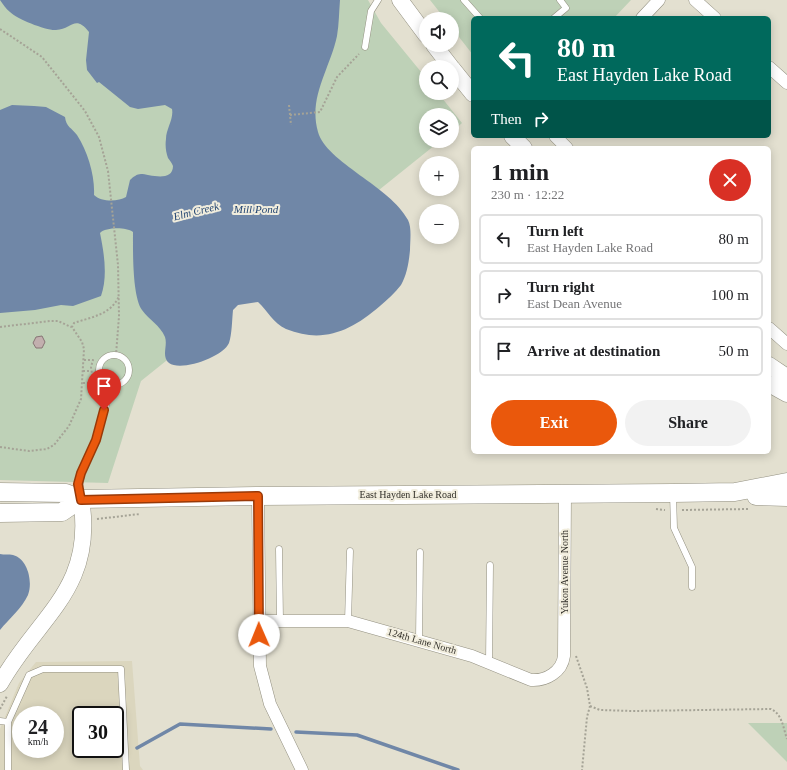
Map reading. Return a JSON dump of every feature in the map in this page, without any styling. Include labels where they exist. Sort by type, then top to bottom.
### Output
[{"type":"main road","name":"East Hayden Lake Road","points":[[0,492],[66,493],[81,500],[258,496],[673,493],[735,492],[787,482]]},
{"type":"main road","name":"East Hayden Lake Road","points":[[735,492],[762,497],[787,497]]},
{"type":"main road","points":[[0,513],[62,512],[81,500]]},
{"type":"street","points":[[644,16],[659,0]]},
{"type":"street","points":[[694,0],[712,16]]},
{"type":"street","points":[[402,1],[419,25]]},
{"type":"street","points":[[771,69],[787,83]]},
{"type":"street","points":[[459,77],[471,92]]},
{"type":"street","points":[[557,138],[565,146]]},
{"type":"street","points":[[771,330],[787,344]]},
{"type":"street","points":[[771,367],[787,377]]},
{"type":"street","points":[[771,385],[787,394]]},
{"type":"street","name":"Yukon Avenue North","points":[[564,652],[565,493]]},
{"type":"street","points":[[258,496],[258,621],[260,666],[270,704],[302,770]]},
{"type":"street","points":[[0,684],[22,650],[44,624],[66,592],[82,548],[84,520],[81,500]]},
{"type":"street","name":"124th Lane North","points":[[258,621],[348,621],[419,640],[488,662],[520,677],[539,681],[553,674],[561,667],[564,652]]},
{"type":"lane","points":[[365,47],[371,12],[378,0]]},
{"type":"lane","points":[[464,0],[478,16]]},
{"type":"lane","points":[[556,16],[566,8],[560,0]]},
{"type":"lane","points":[[116,355],[125,359],[129,372],[125,381],[112,385],[102,380],[99,370],[102,360],[106,357],[116,355]]},
{"type":"lane","points":[[81,500],[78,484],[81,473],[96,440],[112,385]]},
{"type":"lane","points":[[673,493],[674,528],[692,567],[692,587]]},
{"type":"lane","points":[[279,549],[280,621]]},
{"type":"lane","points":[[348,621],[350,551]]},
{"type":"lane","points":[[419,640],[420,552]]},
{"type":"lane","points":[[488,662],[490,565]]},
{"type":"lane","points":[[8,770],[8,722],[29,675],[43,669],[121,669],[126,770]]},
{"type":"lane","points":[[0,721],[8,722]]},
{"type":"path","points":[[0,29],[42,57],[85,111],[99,137],[104,152],[111,192],[115,237],[119,295],[116,355]]},
{"type":"path","points":[[290,115],[320,112],[337,77],[365,47]]},
{"type":"path","points":[[289,105],[291,125]]},
{"type":"path","points":[[72,327],[74,323],[106,312],[112,308],[119,295]]},
{"type":"path","points":[[0,327],[58,321],[72,327],[82,342],[84,360],[80,405],[69,426],[54,445],[40,451],[0,447]]},
{"type":"path","points":[[84,360],[93,360],[91,371],[93,383],[102,394]]},
{"type":"path","points":[[83,371],[91,371]]},
{"type":"path","points":[[83,383],[93,383]]},
{"type":"path","points":[[684,510],[750,509]]},
{"type":"path","points":[[564,652],[576,655],[587,688],[590,706],[587,717],[582,770]]},
{"type":"path","points":[[590,706],[600,710],[633,711],[771,709],[776,711],[781,718],[787,738]]},
{"type":"shaded area","points":[[132,661],[140,766],[143,770],[0,770],[0,729],[19,683],[36,662]]},
{"type":"green space","points":[[0,0],[368,0],[381,23],[419,69],[419,100],[444,100],[450,108],[419,108],[419,148],[431,148],[421,156],[419,156],[419,158],[141,381],[108,483],[0,480]]},
{"type":"green space","points":[[430,0],[631,0],[616,16],[471,16],[471,52],[459,37],[459,12],[439,12]]},
{"type":"green space","points":[[748,723],[787,723],[787,762]]},
{"type":"water","name":"Mill Pond","points":[[0,0],[340,0],[337,36],[321,83],[316,107],[318,132],[323,143],[333,154],[388,197],[400,208],[408,220],[410,231],[410,254],[401,285],[394,294],[369,315],[347,328],[324,335],[299,333],[286,329],[274,320],[258,302],[238,305],[233,310],[230,339],[225,348],[211,358],[201,362],[183,366],[175,365],[169,363],[165,357],[165,337],[142,310],[136,294],[133,232],[126,229],[116,228],[100,233],[105,273],[101,296],[73,306],[61,305],[35,310],[0,313],[0,110],[12,105],[46,107],[65,117],[68,125],[81,142],[90,164],[94,195],[101,199],[123,199],[126,197],[130,180],[135,176],[141,174],[165,176],[172,171],[173,166],[166,151],[166,135],[172,116],[172,109],[165,105],[138,109],[130,107],[99,82],[97,83],[87,70],[86,60],[89,32],[80,24],[73,24],[56,30],[39,27],[14,15]]},
{"type":"water","points":[[0,554],[13,555],[22,561],[26,566],[30,584],[28,595],[25,600],[0,630]]},
{"type":"building","points":[[42,336],[45,342],[42,348],[36,348],[33,343],[36,337]]},
{"type":"waterway","points":[[137,748],[180,724],[271,729]]},
{"type":"waterway","points":[[296,732],[357,735],[458,770]]},
{"type":"route","points":[[104,410],[96,440],[81,473],[78,484],[81,500],[191,496],[258,496],[259,635]]},
{"type":"water label","name":"Elm Creek","points":[[196,211]]}]
